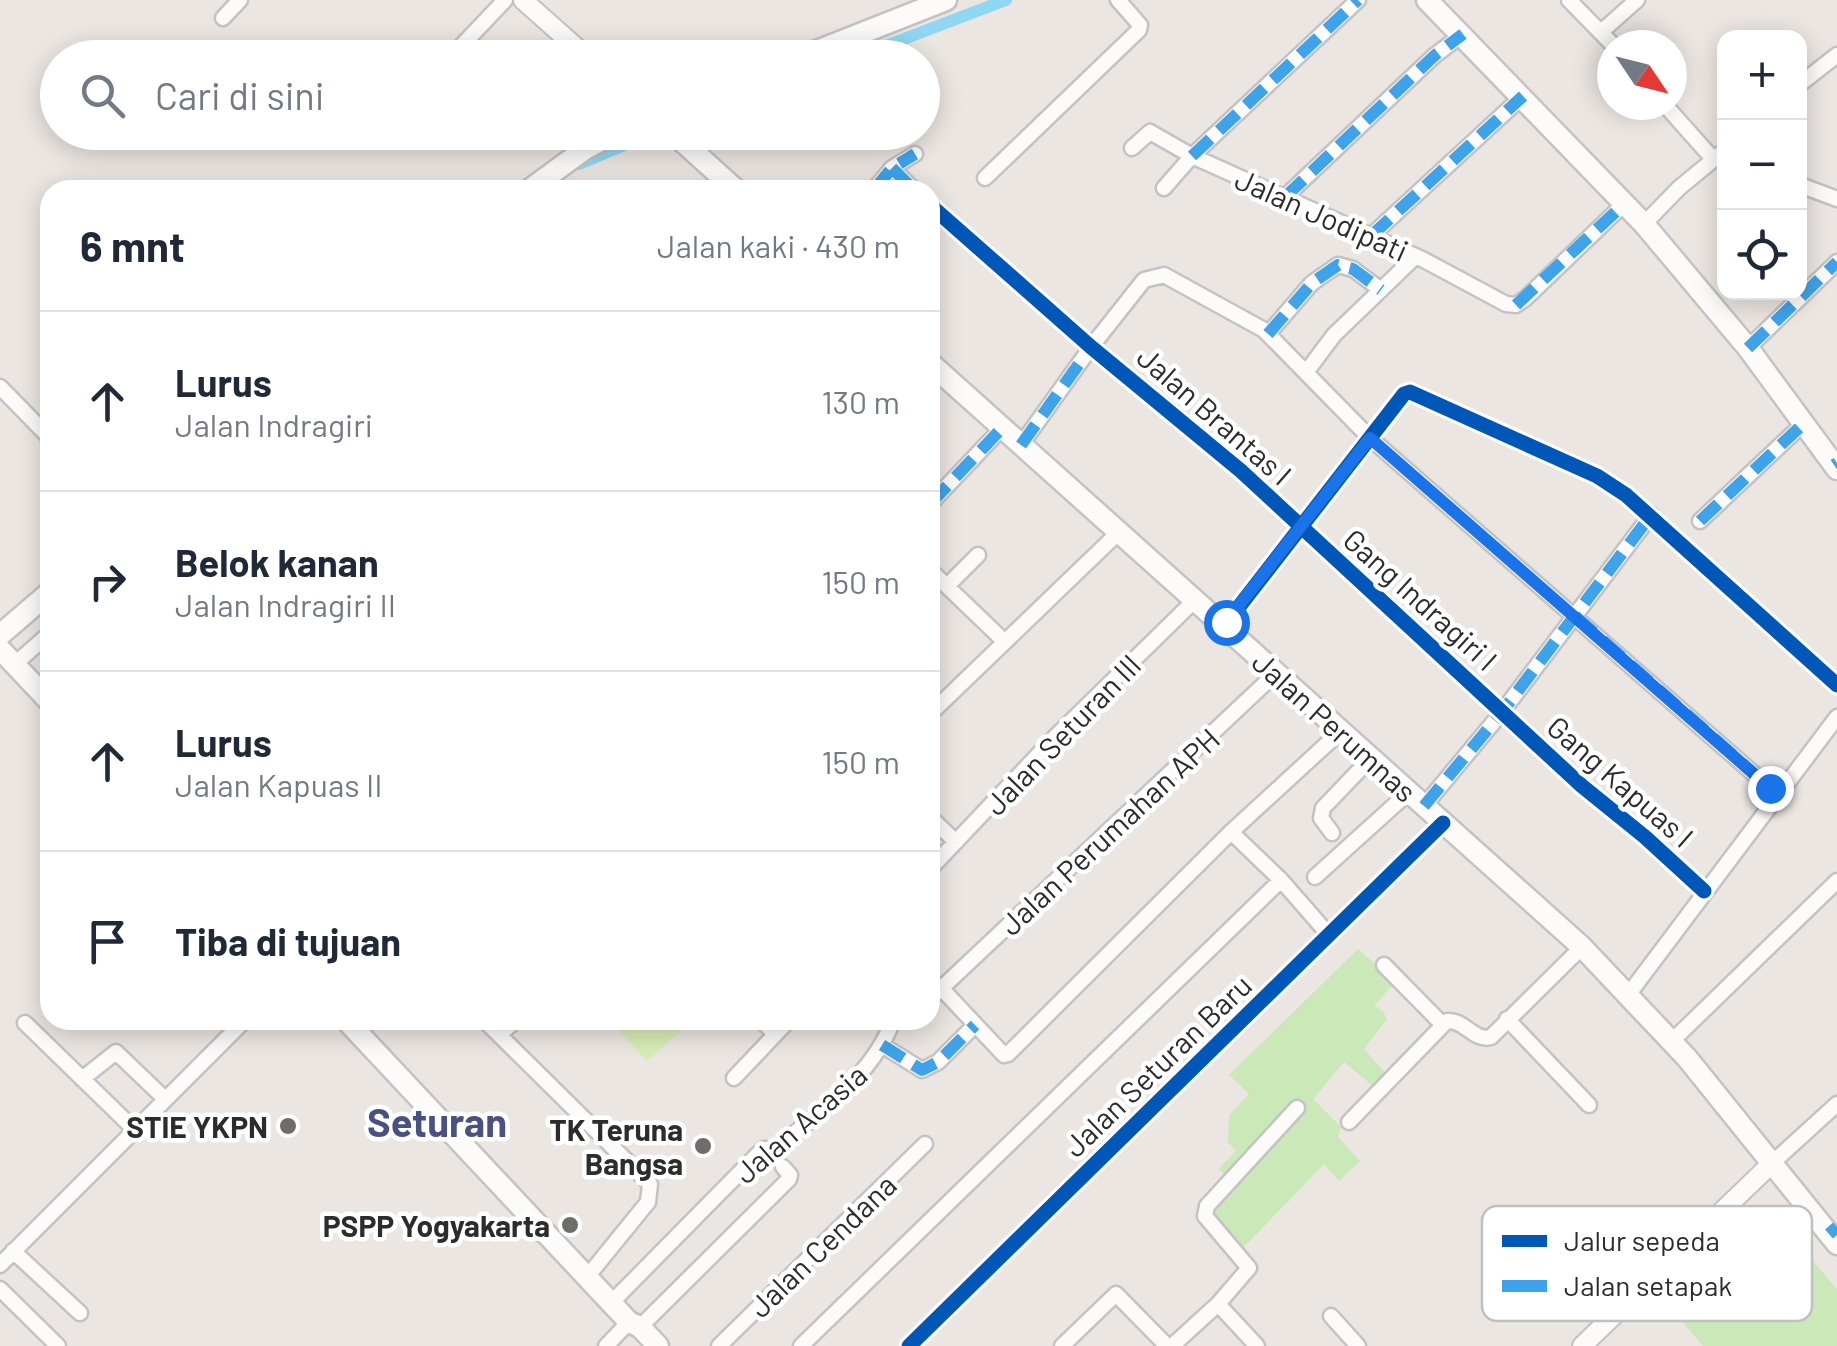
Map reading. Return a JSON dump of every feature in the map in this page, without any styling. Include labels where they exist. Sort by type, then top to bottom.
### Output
[{"type":"main road","points":[[1428,0],[1644,224],[1748,348],[1836,466]]},
{"type":"main road","points":[[843,40],[934,2]]},
{"type":"main road","points":[[543,180],[582,150]]},
{"type":"main road","points":[[692,150],[725,180]]},
{"type":"main road","name":"Jalan Perumnas","points":[[940,372],[1582,947],[1672,1041],[1807,1206]]},
{"type":"main road","points":[[0,634],[40,600]]},
{"type":"main road","points":[[7,659],[40,694]]},
{"type":"main road","points":[[355,1030],[646,1336]]},
{"type":"main road","name":"Jalan Perumnas","points":[[1812,1211],[1834,1235]]},
{"type":"street","points":[[223,18],[240,0]]},
{"type":"street","points":[[467,40],[504,0]]},
{"type":"street","points":[[524,0],[568,40]]},
{"type":"street","points":[[985,178],[1139,30],[1140,24],[1118,0]]},
{"type":"street","points":[[1164,188],[1192,156],[1358,0]]},
{"type":"street","points":[[1569,0],[1599,30]]},
{"type":"street","points":[[1603,30],[1637,0]]},
{"type":"street","points":[[1285,197],[1434,56],[1463,34]]},
{"type":"street","points":[[1807,79],[1837,55]]},
{"type":"street","points":[[1370,236],[1523,96]]},
{"type":"street","points":[[1682,120],[1717,151]]},
{"type":"street","name":"Jalan Jodipati","points":[[1132,148],[1150,132],[1192,156],[1416,256],[1506,304],[1516,305],[1624,204]]},
{"type":"street","points":[[882,180],[892,168],[915,154]]},
{"type":"street","points":[[1644,224],[1679,188],[1717,158]]},
{"type":"street","points":[[892,168],[904,180]]},
{"type":"street","points":[[1807,188],[1837,200]]},
{"type":"street","name":"Jalan Brantas I","points":[[940,215],[1091,347],[1185,422],[1301,528]]},
{"type":"street","points":[[1307,371],[1334,336],[1416,256]]},
{"type":"street","points":[[1748,348],[1837,262]]},
{"type":"street","points":[[1268,334],[1312,283],[1338,265],[1354,269],[1381,290]]},
{"type":"street","points":[[1021,445],[1144,280],[1164,275],[1268,334],[1370,438],[1778,794]]},
{"type":"street","points":[[0,387],[40,428]]},
{"type":"street","points":[[1224,626],[1404,394],[1420,394],[1597,476],[1651,514],[1837,685]]},
{"type":"street","points":[[1700,521],[1803,424]]},
{"type":"street","points":[[940,493],[1002,428]]},
{"type":"street","points":[[1316,876],[1417,799],[1502,712],[1651,514]]},
{"type":"street","name":"Gang Indragiri I","points":[[1301,528],[1502,712]]},
{"type":"street","points":[[940,703],[1119,532]]},
{"type":"street","points":[[947,586],[978,555]]},
{"type":"street","points":[[940,579],[1005,642]]},
{"type":"street","name":"Jalan Seturan III","points":[[940,858],[1194,600]]},
{"type":"street","points":[[7,659],[40,640]]},
{"type":"street","name":"Jalan Perumahan APH","points":[[942,989],[1276,673]]},
{"type":"street","name":"Gang Kapuas I","points":[[1502,712],[1704,891]]},
{"type":"street","points":[[1628,996],[1837,717]]},
{"type":"street","points":[[942,989],[1004,1054],[1011,1052],[1231,832],[1340,731]]},
{"type":"street","points":[[1332,833],[1320,818],[1323,808],[1371,758]]},
{"type":"street","name":"Jalan Seturan Baru","points":[[909,1346],[1443,822]]},
{"type":"street","points":[[940,827],[956,842]]},
{"type":"street","points":[[1231,832],[1281,880],[1328,935]]},
{"type":"street","points":[[801,1346],[1281,880]]},
{"type":"street","points":[[1672,1041],[1837,882]]},
{"type":"street","points":[[1349,1122],[1443,1025],[1454,1020],[1486,1039],[1582,947]]},
{"type":"street","points":[[1384,965],[1443,1025]]},
{"type":"street","points":[[1507,1020],[1589,1106]]},
{"type":"street","points":[[25,1023],[136,1130]]},
{"type":"street","points":[[882,1045],[922,1070],[938,1062],[975,1026]]},
{"type":"street","points":[[0,1265],[235,1030]]},
{"type":"street","points":[[494,1030],[650,1184],[648,1202],[587,1277]]},
{"type":"street","points":[[499,1035],[505,1030]]},
{"type":"street","points":[[771,1030],[775,1034]]},
{"type":"street","points":[[734,1078],[779,1030]]},
{"type":"street","name":"Jalan Acasia","points":[[612,1303],[763,1149],[774,1150],[864,1070],[888,1030]]},
{"type":"street","points":[[82,1079],[116,1052],[164,1098]]},
{"type":"street","points":[[1727,1206],[1837,1104]]},
{"type":"street","points":[[1062,1346],[1116,1294],[1170,1346],[1218,1304],[1249,1268],[1205,1216],[1207,1206],[1297,1108]]},
{"type":"street","name":"Jalan Cendana","points":[[719,1346],[925,1144]]},
{"type":"street","points":[[606,1346],[646,1336],[789,1179],[790,1174],[783,1167]]},
{"type":"street","points":[[14,1251],[80,1313]]},
{"type":"street","points":[[0,1289],[58,1346]]},
{"type":"street","points":[[1218,1304],[1257,1346]]},
{"type":"street","points":[[1331,1316],[1358,1346]]},
{"type":"street","points":[[1582,1346],[1608,1321]]},
{"type":"green space","points":[[1358,949],[1395,982],[1374,1006],[1387,1019],[1364,1049],[1386,1074],[1374,1087],[1344,1062],[1313,1099],[1341,1127],[1338,1137],[1360,1161],[1339,1181],[1324,1164],[1241,1250],[1209,1213],[1227,1176],[1218,1169],[1236,1151],[1228,1142],[1229,1115],[1249,1094],[1229,1075]]},
{"type":"green space","points":[[618,1030],[682,1030],[647,1061]]},
{"type":"green space","points":[[1812,1260],[1837,1289],[1837,1346],[1703,1346],[1682,1321],[1812,1321]]},
{"type":"waterway","points":[[901,40],[1006,0]]},
{"type":"waterway","points":[[579,164],[612,150]]},
{"type":"marked path","points":[[1192,156],[1358,0]]},
{"type":"marked path","points":[[1285,197],[1434,56],[1463,34]]},
{"type":"marked path","points":[[1371,236],[1523,96]]},
{"type":"marked path","points":[[882,180],[892,168],[915,154]]},
{"type":"marked path","points":[[892,168],[904,180]]},
{"type":"marked path","points":[[1516,305],[1624,204]]},
{"type":"marked path","points":[[1748,348],[1837,262]]},
{"type":"marked path","points":[[1268,334],[1312,283],[1338,265],[1353,269],[1381,290]]},
{"type":"marked path","points":[[1021,445],[1091,347]]},
{"type":"marked path","points":[[1700,521],[1803,424]]},
{"type":"marked path","points":[[940,493],[1002,428]]},
{"type":"marked path","points":[[1424,806],[1502,712],[1651,515],[1655,519]]},
{"type":"marked path","points":[[1575,616],[1777,794]]},
{"type":"marked path","points":[[882,1045],[922,1070],[938,1062],[975,1025]]},
{"type":"marked path","points":[[1829,1234],[1837,1227]]},
{"type":"cycle path","points":[[940,214],[1091,347],[1241,471],[1582,786],[1704,891]]},
{"type":"cycle path","points":[[1224,626],[1404,394],[1410,392],[1597,476],[1626,495],[1837,685]]},
{"type":"cycle path","points":[[909,1346],[1443,823]]},
{"type":"place","name":"STIE YKPN","points":[[288,1126]]},
{"type":"place","name":"TK Teruna Bangsa","points":[[703,1146]]},
{"type":"place","name":"PSPP Yogyakarta","points":[[570,1225]]},
{"type":"district","name":"Seturan","points":[[437,1121]]},
{"type":"route","points":[[1226,622],[1370,438],[1770,788]]}]
